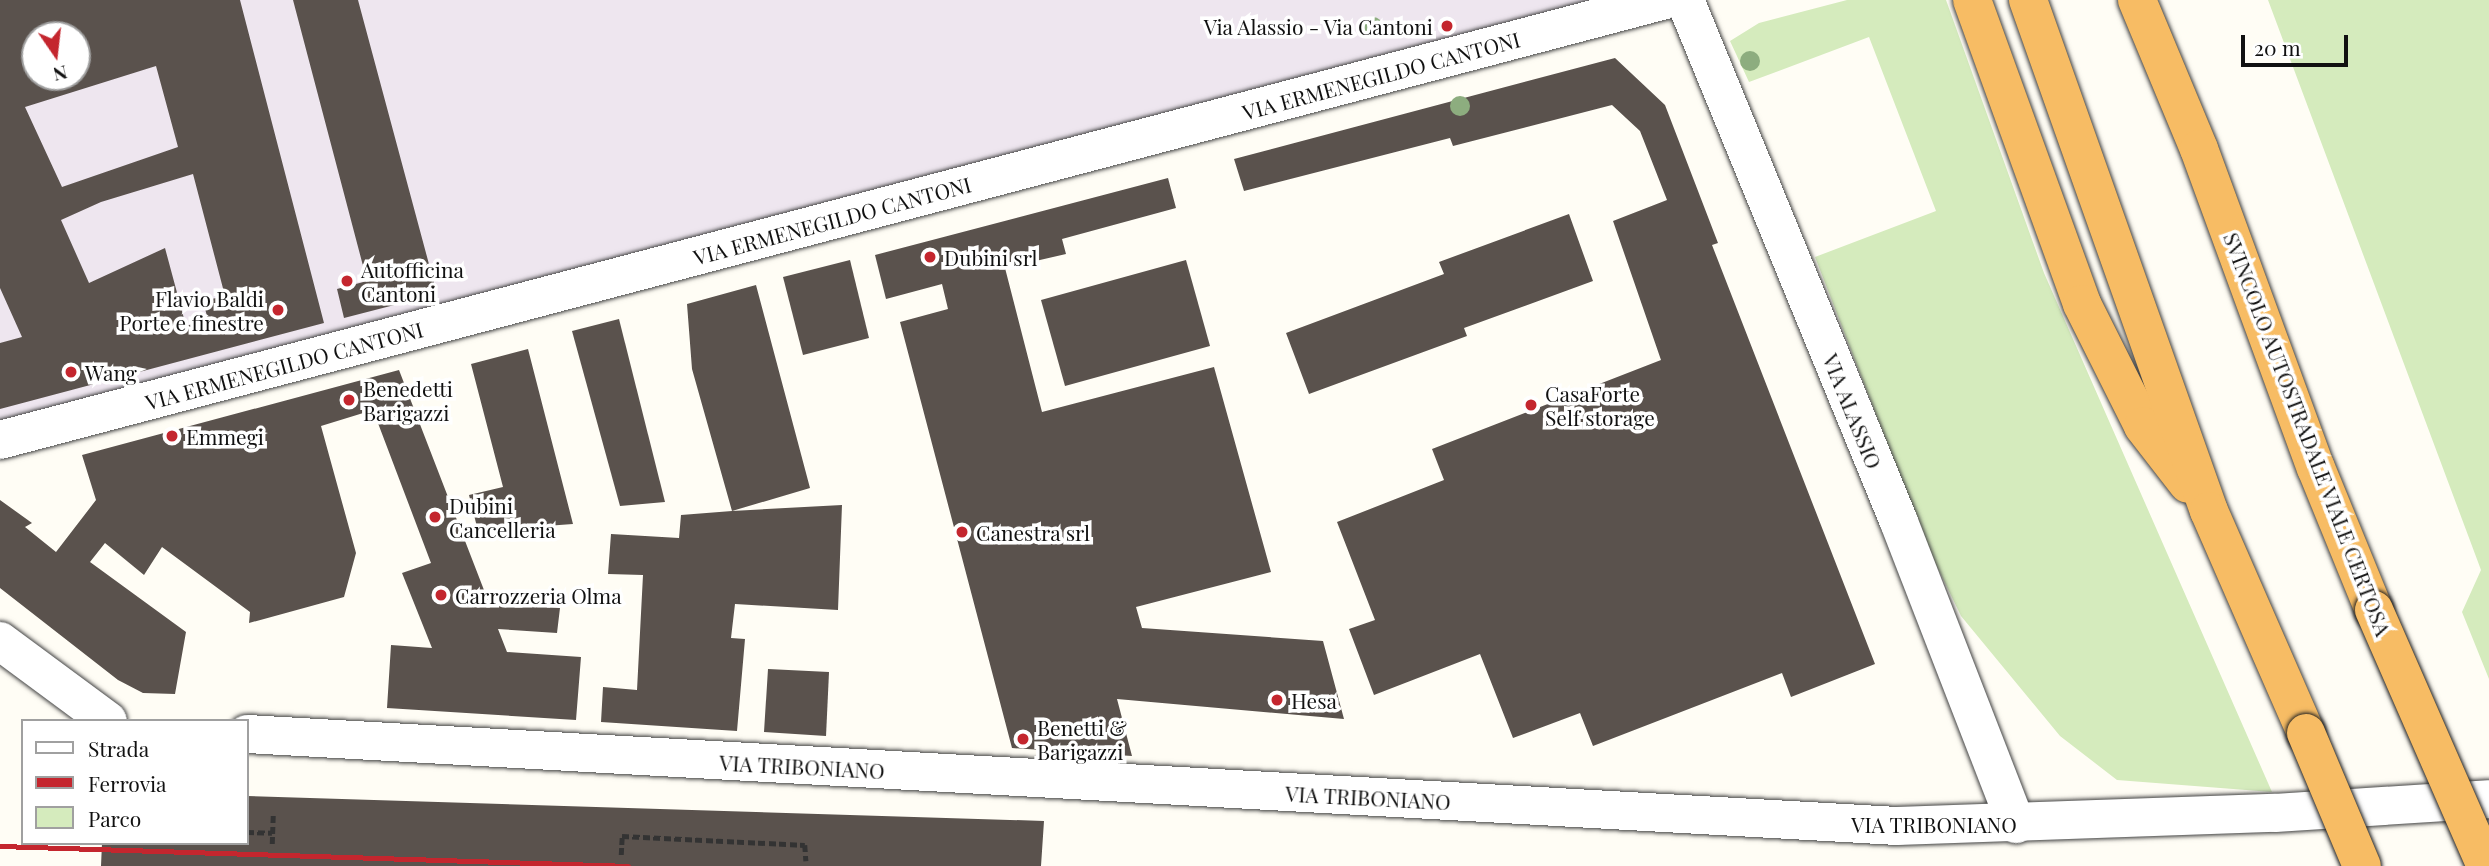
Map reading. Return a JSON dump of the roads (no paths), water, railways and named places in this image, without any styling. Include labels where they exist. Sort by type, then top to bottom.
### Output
[{"type":"highway","points":[[1972,0],[2082,304],[2143,426],[2209,511]]},
{"type":"highway","points":[[2028,0],[2209,511],[2362,866]]},
{"type":"highway","name":"SVINCOLO AUTOSTRADALE VIALE CERTOSA","points":[[2137,0],[2199,149],[2316,467],[2374,610],[2486,866]]},
{"type":"street","name":"VIA ERMENEGILDO CANTONI","points":[[0,440],[1665,0]]},
{"type":"street","name":"VIA ALASSIO","points":[[1685,0],[2016,824]]},
{"type":"street","points":[[0,641],[105,719]]},
{"type":"street","name":"VIA TRIBONIANO","points":[[248,734],[1886,826],[2016,824],[2489,799]]},
{"type":"railway","points":[[0,846],[628,866]]},
{"type":"place","name":"Via Alassio - Via Cantoni","points":[[1447,26]]},
{"type":"place","name":"Dubini srl","points":[[930,257]]},
{"type":"place","name":"Autofficina Cantoni","points":[[347,281]]},
{"type":"place","name":"Flavio Baldi Porte e finestre","points":[[278,310]]},
{"type":"place","name":"Wang","points":[[71,372]]},
{"type":"place","name":"Benedetti Barigazzi","points":[[349,400]]},
{"type":"place","name":"CasaForte Self storage","points":[[1531,405]]},
{"type":"place","name":"Emmegi","points":[[172,436]]},
{"type":"place","name":"Dubini Cancelleria","points":[[435,517]]},
{"type":"place","name":"Canestra srl","points":[[962,532]]},
{"type":"place","name":"Carrozzeria Olma","points":[[441,595]]},
{"type":"place","name":"Hesa","points":[[1277,700]]},
{"type":"place","name":"Benetti & Barigazzi","points":[[1023,739]]}]
